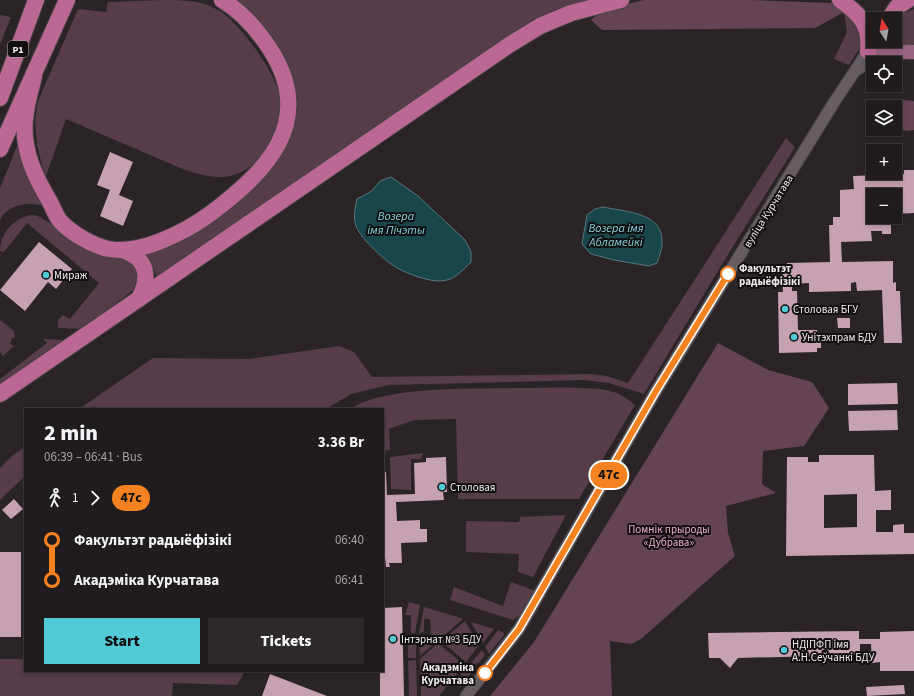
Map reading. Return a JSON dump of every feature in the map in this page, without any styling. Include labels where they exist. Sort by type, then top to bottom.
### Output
[{"type":"highway","name":"Р1","points":[[0,98],[36,0]]},
{"type":"highway","name":"Р1","points":[[0,149],[67,0]]},
{"type":"highway","points":[[34,76],[25,120],[25,133],[31,165],[39,185],[60,221],[86,240],[110,250],[123,250],[143,246],[172,237],[200,221],[243,187],[262,168],[279,144],[287,120],[288,110],[285,83],[274,56],[255,28],[233,7],[222,0]]},
{"type":"highway","points":[[0,394],[509,45],[540,26],[571,13],[621,0]]},
{"type":"highway","points":[[840,0],[851,8],[866,26]]},
{"type":"highway","points":[[894,12],[897,7],[908,0]]},
{"type":"highway","points":[[123,250],[133,253],[146,277],[146,285],[139,299]]},
{"type":"main road","points":[[884,48],[910,52]]},
{"type":"main road","points":[[900,48],[910,52]]},
{"type":"street","name":"вуліца Курчатава","points":[[466,696],[519,629],[656,391],[833,104],[870,48]]},
{"type":"street","points":[[856,71],[874,59],[910,52]]},
{"type":"shaded area","points":[[180,0],[202,3],[221,11],[251,43],[268,69],[279,94],[281,105],[280,117],[277,130],[271,142],[254,164],[243,171],[231,176],[209,176],[175,166],[66,119],[45,179],[37,144],[35,121],[38,101],[78,9],[106,12],[108,2]]},
{"type":"shaded area","points":[[232,0],[592,0],[169,271],[157,276],[144,253],[255,184],[292,101]]},
{"type":"shaded area","points":[[832,3],[843,7],[857,18],[862,44],[849,65],[834,59],[847,32],[844,12]]},
{"type":"shaded area","points":[[914,9],[914,46],[902,42],[902,14]]},
{"type":"shaded area","points":[[0,15],[11,17],[0,44]]},
{"type":"shaded area","points":[[786,138],[795,147],[644,394],[609,383],[584,380],[389,385],[351,394],[328,408],[80,408],[153,358],[249,359],[339,346],[354,352],[372,377],[590,374],[607,376],[628,383]]},
{"type":"shaded area","points":[[17,146],[19,146],[45,206],[32,204],[20,205],[9,210],[0,220],[0,188]]},
{"type":"shaded area","points":[[31,215],[38,216],[50,223],[81,245],[123,256],[137,269],[137,287],[83,329],[58,328],[58,320],[63,315],[70,319],[99,283],[27,223],[4,252],[0,251],[2,238],[9,227],[19,219]]},
{"type":"shaded area","points":[[0,320],[14,331],[15,338],[12,338],[10,344],[14,346],[3,356],[0,352]]},
{"type":"shaded area","points":[[43,339],[65,340],[0,387],[0,379],[47,343]]},
{"type":"shaded area","points":[[459,389],[600,389],[619,394],[635,405],[579,499],[458,499],[456,419],[414,420],[389,429],[390,450],[384,451],[384,408],[353,408],[366,401],[386,396],[409,392]]},
{"type":"shaded area","points":[[24,448],[24,477],[0,500],[0,468],[13,455]]},
{"type":"shaded area","points":[[423,453],[421,459],[411,459],[411,490],[391,489],[390,457]]},
{"type":"shaded area","points":[[566,515],[533,577],[518,572],[519,554],[466,552],[466,521],[519,522],[520,517]]},
{"type":"shaded area","points":[[511,582],[536,591],[522,614],[513,620],[450,600],[454,587],[503,606]]},
{"type":"shaded area","points":[[409,602],[420,605],[415,633],[411,633],[411,615],[405,615]]},
{"type":"shaded area","points":[[424,607],[463,619],[439,640],[431,634],[430,619],[424,619],[424,632],[419,633]]},
{"type":"shaded area","points":[[465,621],[479,645],[466,662],[441,641]]},
{"type":"shaded area","points":[[471,622],[494,629],[483,643]]},
{"type":"shaded area","points":[[498,630],[504,633],[504,635],[489,654],[485,647]]},
{"type":"shaded area","points":[[430,636],[436,642],[420,656],[419,637]]},
{"type":"shaded area","points":[[416,638],[416,658],[408,658],[408,639]]},
{"type":"shaded area","points":[[438,643],[464,665],[439,696],[421,696],[420,659]]},
{"type":"shaded area","points":[[482,650],[485,655],[478,664],[477,662],[473,668],[474,669],[460,687],[455,682]]},
{"type":"shaded area","points":[[0,659],[24,659],[24,672],[244,672],[237,685],[173,683],[172,696],[0,696]]},
{"type":"shaded area","points":[[416,660],[417,696],[409,696],[408,661]]},
{"type":"green space","points":[[643,0],[750,0],[832,3],[844,12],[815,28],[602,30],[591,20],[602,11]]},
{"type":"green space","points":[[892,99],[914,101],[914,130],[902,130],[902,100],[891,100]]},
{"type":"green space","name":"Помнік прыроды «Дубрава»","points":[[718,343],[768,370],[812,382],[829,408],[804,446],[763,451],[762,484],[776,493],[726,506],[728,533],[735,556],[641,639],[631,644],[610,641],[612,696],[490,696],[534,642]]},
{"type":"water","name":"Возера імя Пічэты","points":[[391,177],[418,196],[465,240],[471,252],[471,262],[460,273],[454,277],[442,281],[429,280],[416,276],[399,269],[388,262],[363,237],[356,226],[355,212],[357,199],[372,191],[380,181]]},
{"type":"water","name":"Возера імя Абламейкі","points":[[603,207],[641,215],[656,224],[660,231],[662,244],[657,263],[649,266],[614,260],[591,254],[582,244],[587,215],[595,209]]},
{"type":"building","points":[[110,152],[133,162],[119,195],[133,201],[123,226],[100,216],[110,190],[97,185]]},
{"type":"building","points":[[904,170],[914,170],[914,213],[902,214],[902,188],[866,188],[866,224],[891,224],[891,234],[882,234],[882,231],[871,231],[872,241],[841,242],[842,262],[893,261],[893,283],[896,282],[896,291],[900,291],[902,343],[884,343],[882,290],[857,291],[856,282],[851,283],[851,291],[809,292],[809,283],[792,284],[792,291],[797,291],[798,330],[817,330],[817,338],[821,338],[821,348],[817,348],[817,352],[779,353],[778,292],[783,292],[782,273],[787,273],[787,263],[830,262],[829,225],[833,225],[833,217],[840,217],[840,190],[854,189],[853,176],[866,175],[866,180],[902,180],[902,174],[904,174]]},
{"type":"building","points":[[39,242],[72,269],[56,289],[48,282],[25,311],[0,290]]},
{"type":"building","points":[[837,318],[850,318],[850,328],[838,328]]},
{"type":"building","points":[[897,383],[898,404],[848,405],[848,384]]},
{"type":"building","points":[[897,410],[898,430],[849,431],[848,411]]},
{"type":"building","points":[[819,455],[874,455],[875,491],[891,490],[891,510],[876,510],[876,532],[893,532],[893,525],[904,524],[904,533],[914,533],[914,554],[786,556],[787,457],[808,457],[808,462],[819,462]],"holes":[[[857,494],[857,527],[824,528],[824,495]]]},
{"type":"building","points":[[446,457],[447,492],[443,492],[444,500],[396,502],[397,521],[420,520],[420,529],[427,529],[427,542],[401,543],[402,563],[389,563],[390,567],[386,567],[384,557],[384,472],[386,472],[387,495],[415,494],[414,463],[426,462],[426,458]]},
{"type":"building","points":[[14,499],[23,509],[11,519],[2,510]]},
{"type":"building","points":[[0,552],[21,552],[21,637],[0,637]]},
{"type":"building","name":"Інтэрнат №3 БДУ","points":[[402,607],[404,696],[380,696],[380,672],[384,672],[384,608]]},
{"type":"building","name":"НДІПФП імя А.Н.Сеўчанкі БДУ","points":[[859,631],[859,639],[880,639],[880,632],[914,631],[914,671],[880,671],[880,662],[872,663],[871,644],[860,644],[860,655],[738,658],[730,668],[720,658],[709,658],[708,633]]},
{"type":"building","points":[[270,674],[327,696],[262,696]]},
{"type":"building","points":[[904,685],[905,694],[867,696],[866,687]]},
{"type":"bus line","name":"47с","points":[[485,673],[519,629],[547,583],[656,391],[728,274]]},
{"type":"place","name":"Факультэт радыёфізікі","points":[[728,274]]},
{"type":"place","name":"Мираж","points":[[46,275]]},
{"type":"place","name":"Столовая БГУ","points":[[785,309]]},
{"type":"place","name":"Унітэхпрам БДУ","points":[[794,337]]},
{"type":"place","name":"Столовая","points":[[442,487]]},
{"type":"place","name":"Інтэрнат №3 БДУ","points":[[393,639]]},
{"type":"place","name":"НДІПФП імя А.Н.Сеўчанкі БДУ","points":[[784,650]]},
{"type":"place","name":"Акадэміка Курчатава","points":[[485,673]]}]
